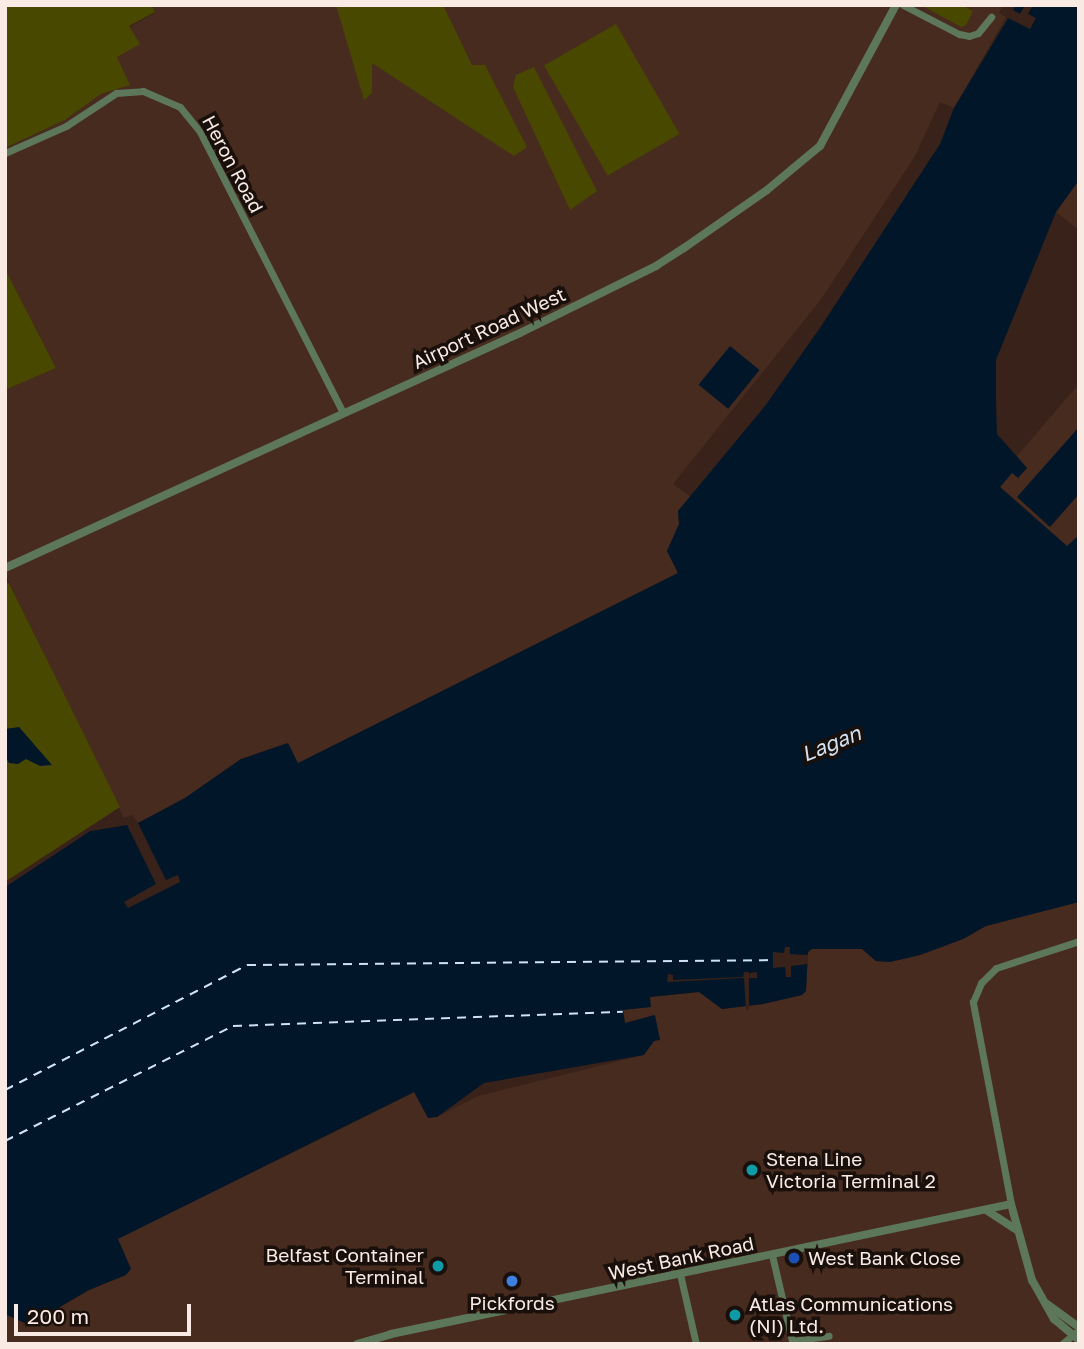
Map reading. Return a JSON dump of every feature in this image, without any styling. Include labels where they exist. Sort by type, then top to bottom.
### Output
[{"type":"street","name":"Airport Road West","points":[[5,568],[152,504],[185,485],[520,333],[656,266],[758,197],[805,161],[826,138],[896,5]]},
{"type":"street","points":[[904,5],[959,34],[969,36],[978,33],[991,17]]},
{"type":"street","name":"Heron Road","points":[[5,153],[65,126],[103,98],[116,93],[143,91],[180,107],[200,132],[343,413]]},
{"type":"street","points":[[1075,1338],[1054,1319],[1028,1271],[1011,1205],[973,1002],[981,983],[996,968],[1079,941]]},
{"type":"street","name":"West Bank Road","points":[[357,1344],[391,1334],[1011,1205]]},
{"type":"street","points":[[986,1210],[1017,1230]]},
{"type":"street","points":[[772,1255],[792,1341],[829,1336]]},
{"type":"street","points":[[680,1274],[696,1344]]},
{"type":"street","points":[[1047,1304],[1079,1327],[1075,1338],[1062,1344]]},
{"type":"street","points":[[391,1334],[392,1344]]},
{"type":"shaded area","points":[[5,5],[151,5],[155,12],[129,26],[140,44],[117,57],[130,85],[101,94],[65,120],[5,148]]},
{"type":"shaded area","points":[[151,5],[1003,5],[999,13],[1006,17],[954,108],[940,102],[915,156],[822,298],[673,484],[691,497],[678,511],[679,524],[667,551],[678,573],[297,764],[288,743],[241,759],[185,798],[138,823],[132,815],[124,818],[5,574],[5,390],[56,368],[5,269],[5,148],[65,120],[101,94],[129,85],[117,57],[129,27],[155,13]]},
{"type":"shaded area","points":[[336,5],[443,5],[472,65],[485,65],[527,147],[514,156],[372,63],[372,93],[364,100]]},
{"type":"shaded area","points":[[921,5],[962,5],[973,11],[966,25],[961,27]]},
{"type":"shaded area","points":[[616,24],[680,134],[608,175],[544,66]]},
{"type":"shaded area","points":[[534,67],[597,191],[570,210],[513,87],[516,75]]},
{"type":"shaded area","points":[[1079,180],[1079,230],[1056,212]]},
{"type":"shaded area","points":[[5,269],[56,368],[5,390]]},
{"type":"shaded area","points":[[1079,384],[1079,535],[1068,547],[1000,487],[1012,473],[1027,468],[1017,456]]},
{"type":"shaded area","points":[[9,583],[120,807],[5,882],[5,584]]},
{"type":"shaded area","points":[[1079,902],[1079,1344],[5,1344],[5,1314],[29,1325],[89,1290],[126,1275],[131,1268],[117,1239],[415,1092],[428,1118],[437,1117],[478,1096],[644,1055],[654,1015],[625,1023],[623,1009],[650,1007],[650,997],[699,992],[722,1009],[763,1004],[802,995],[806,991],[808,952],[812,949],[862,949],[876,961],[890,962],[920,955],[963,939],[986,926]]},
{"type":"water","name":"Lagan","points":[[1016,5],[1079,5],[1079,180],[1056,212],[996,360],[996,402],[997,434],[1027,468],[1018,478],[1012,473],[1000,487],[1067,546],[1079,535],[1079,902],[986,926],[963,939],[920,955],[890,962],[876,961],[862,949],[812,949],[808,952],[806,991],[802,995],[763,1004],[722,1009],[699,992],[650,997],[651,1007],[623,1010],[625,1023],[655,1015],[660,1040],[654,1041],[644,1055],[484,1083],[437,1117],[428,1118],[414,1092],[118,1239],[131,1269],[126,1275],[89,1290],[29,1325],[5,1314],[5,887],[90,831],[138,823],[185,798],[241,759],[288,743],[298,763],[678,573],[667,551],[679,524],[678,511],[765,406],[820,328],[940,144],[954,108]]},
{"type":"water","points":[[730,346],[760,370],[728,409],[699,385]]},
{"type":"water","points":[[1079,427],[1079,494],[1050,527],[1017,497]]},
{"type":"water","points":[[19,727],[52,765],[40,766],[26,759],[18,764],[9,763],[5,756],[5,729]]},
{"type":"pier","points":[[1025,5],[1033,5],[1028,14],[1036,18],[1030,29],[1006,17],[1011,9],[1020,14]]},
{"type":"pier","points":[[136,819],[166,880],[178,875],[180,882],[128,908],[124,902],[156,884],[127,825],[90,831],[5,887],[5,882],[89,828]]},
{"type":"pier","points":[[785,947],[790,947],[790,954],[808,955],[808,964],[791,966],[791,977],[786,977],[785,967],[773,968],[773,952],[784,953]]},
{"type":"pier","points":[[744,972],[749,972],[750,977],[750,973],[757,972],[757,978],[749,978],[749,1010],[746,1010],[744,978],[667,982],[668,974],[673,975],[673,980],[743,977]]},
{"type":"ferry route","points":[[5,1090],[247,965],[773,960]]},
{"type":"ferry route","points":[[5,1141],[233,1026],[623,1012]]},
{"type":"place","name":"Stena Line Victoria Terminal 2","points":[[752,1170]]},
{"type":"place","name":"West Bank Close","points":[[794,1258]]},
{"type":"place","name":"Belfast Container Terminal","points":[[438,1266]]},
{"type":"place","name":"Pickfords","points":[[512,1281]]},
{"type":"place","name":"Atlas Communications (NI) Ltd.","points":[[735,1315]]}]
